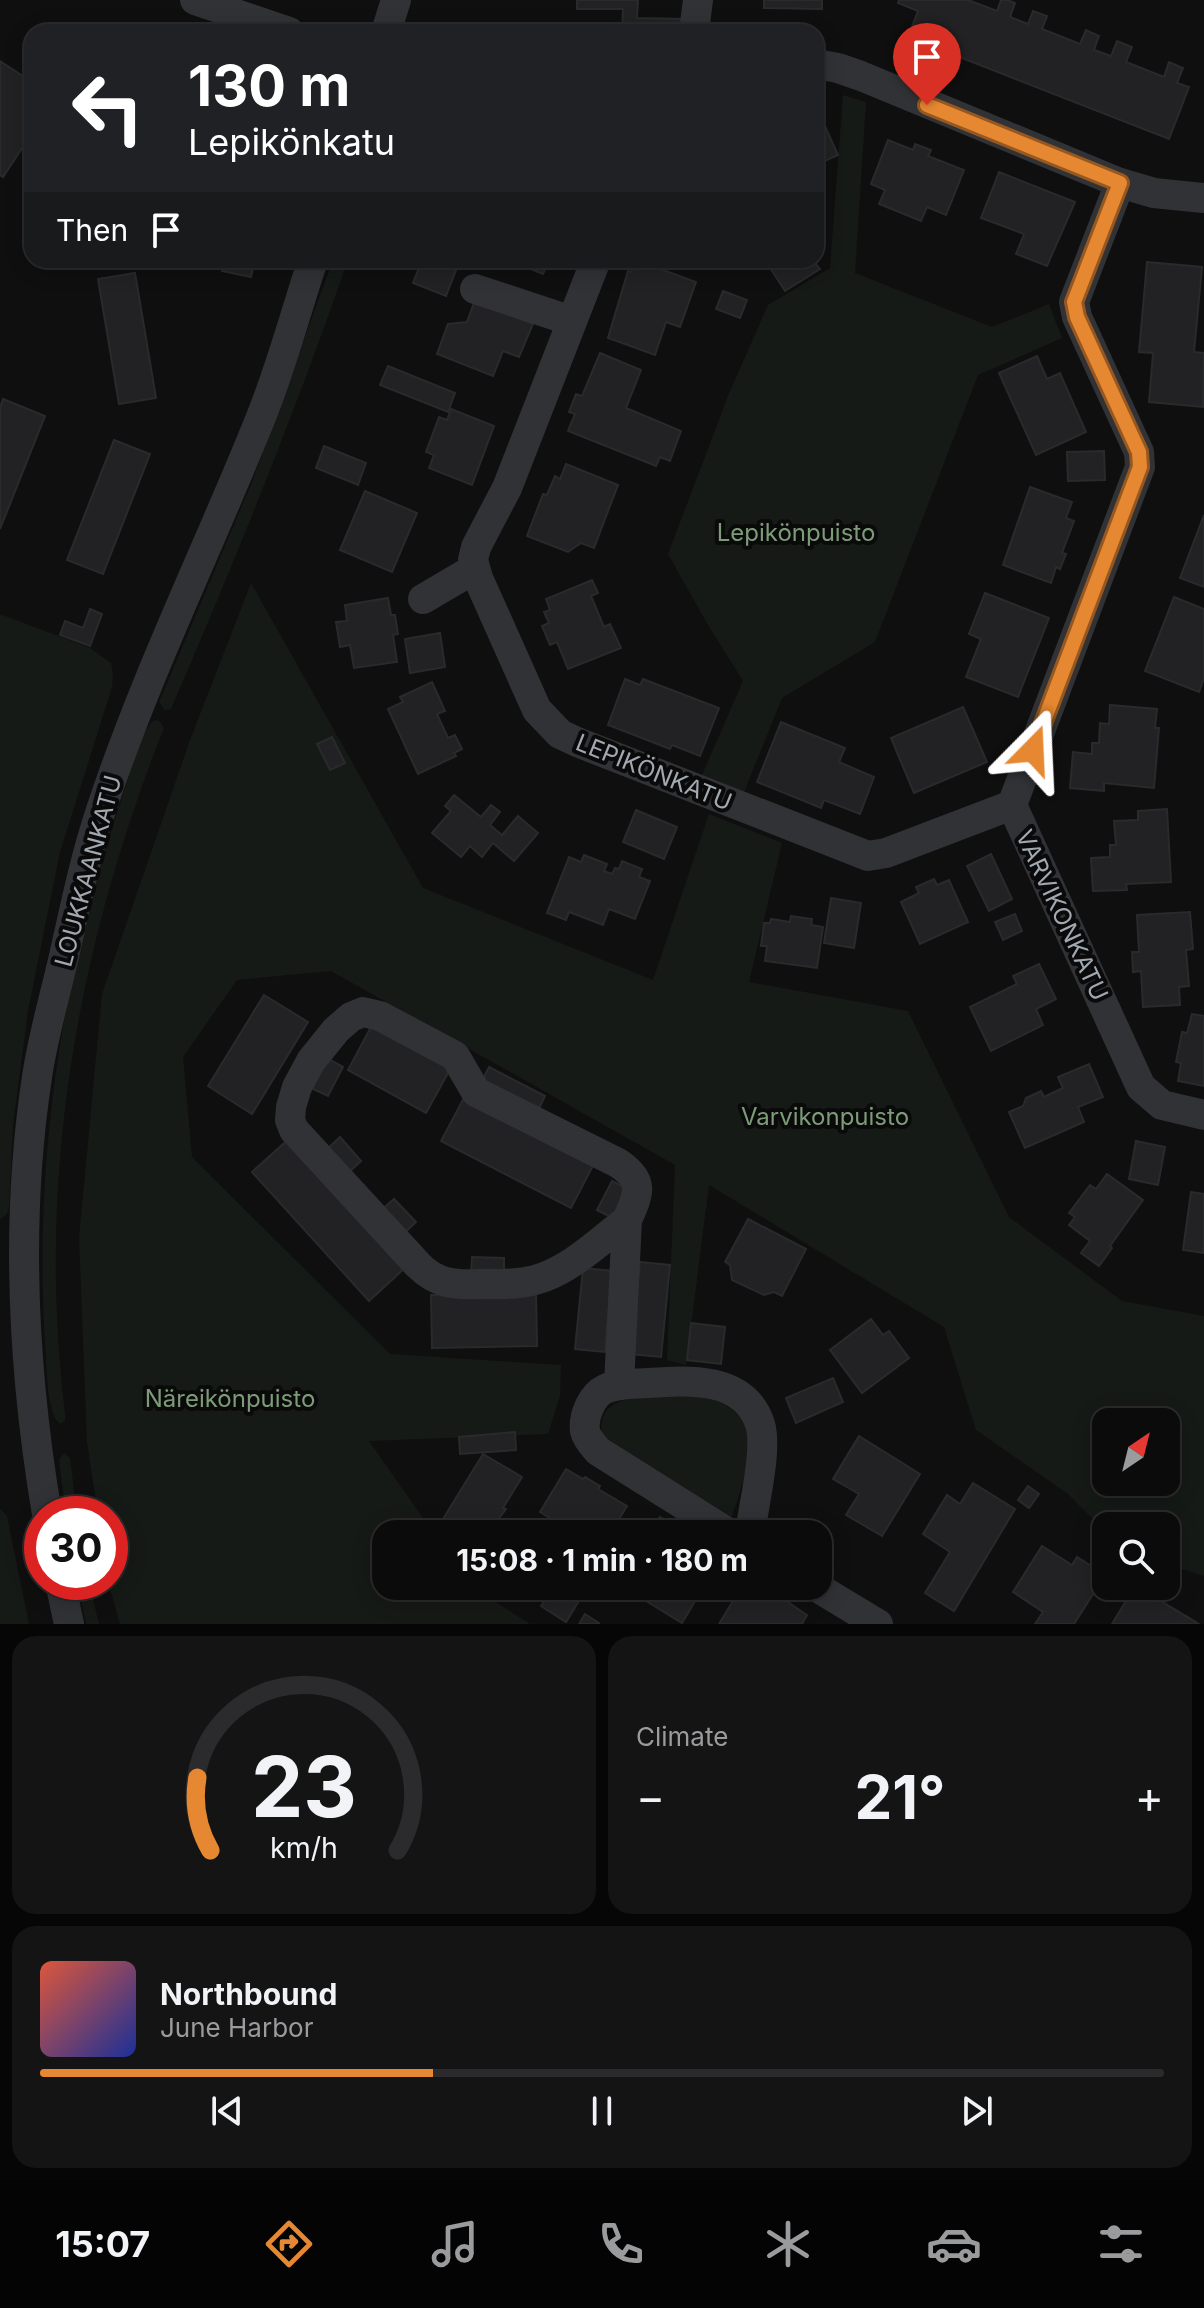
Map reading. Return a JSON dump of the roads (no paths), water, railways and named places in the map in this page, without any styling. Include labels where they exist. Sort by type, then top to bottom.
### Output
[{"type":"street","points":[[195,0],[266,24]]},
{"type":"street","points":[[388,24],[396,0]]},
{"type":"street","points":[[695,24],[698,0]]},
{"type":"street","points":[[824,65],[861,76],[1120,183],[1154,193],[1204,198]]},
{"type":"street","name":"VARVIKONKATU","points":[[1120,183],[1074,302],[1077,317],[1139,452],[1140,467],[1012,805],[1141,1087],[1162,1105],[1204,1115]]},
{"type":"street","name":"LOUKKAANKATU","points":[[44,1496],[34,1440],[13,1228],[29,1153],[37,1076],[93,836],[138,710],[261,417],[310,268]]},
{"type":"street","points":[[423,599],[474,569],[476,547],[507,488],[593,268]]},
{"type":"street","points":[[475,289],[572,321]]},
{"type":"street","name":"LEPIKÖNKATU","points":[[474,569],[537,710],[560,734],[577,742],[868,856],[886,853],[1012,805]]},
{"type":"street","points":[[619,1385],[627,1220],[638,1196],[631,1172],[476,1092],[455,1056],[380,1016],[363,1012],[351,1017],[311,1061],[297,1087],[290,1120],[294,1130],[418,1265],[429,1276],[440,1281],[453,1285],[507,1284],[539,1279],[572,1260],[627,1220]]},
{"type":"street","points":[[708,1520],[598,1451],[589,1440],[585,1429],[591,1403],[604,1389],[619,1385],[698,1380],[726,1388],[751,1408],[759,1423],[762,1439],[752,1520]]},
{"type":"street","points":[[832,1596],[878,1624]]},
{"type":"street","points":[[64,1600],[69,1624]]},
{"type":"park label","name":"Lepikönpuisto","points":[[796,532]]},
{"type":"park label","name":"Varvikonpuisto","points":[[825,1116]]},
{"type":"park label","name":"Näreikönpuisto","points":[[230,1398]]}]
